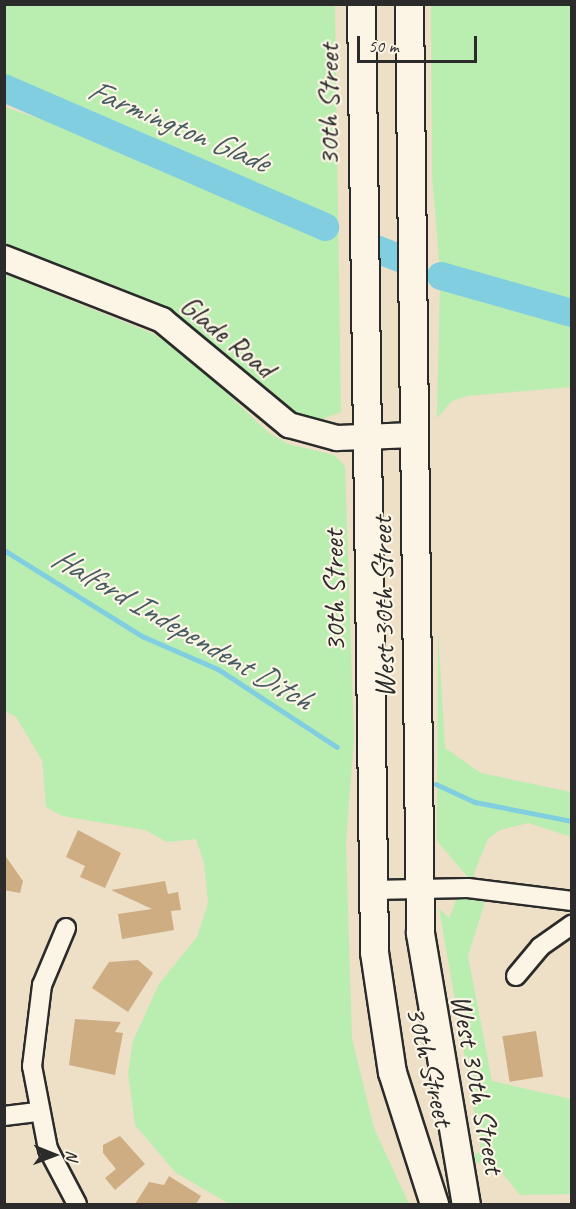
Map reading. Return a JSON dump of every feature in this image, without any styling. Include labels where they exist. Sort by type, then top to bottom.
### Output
[{"type":"main road","name":"30th Street","points":[[361,4],[365,438],[374,952],[392,1072],[434,1204]]},
{"type":"main road","name":"West 30th Street","points":[[409,4],[419,889],[427,992],[466,1204]]},
{"type":"street","name":"Glade Road","points":[[4,258],[174,327],[289,425],[331,437],[365,438],[414,435]]},
{"type":"street","points":[[372,890],[468,888],[572,901]]},
{"type":"street","points":[[516,976],[540,947],[572,925]]},
{"type":"street","points":[[66,928],[47,968],[34,1020],[37,1112],[51,1157],[77,1204]]},
{"type":"street","points":[[4,1116],[37,1112]]},
{"type":"green space","points":[[4,5],[335,5],[341,412],[317,421],[286,408],[180,317],[124,289],[5,245],[5,107],[129,149],[303,225],[324,227],[299,206],[5,83]]},
{"type":"green space","points":[[431,5],[571,5],[571,307],[440,271],[432,175]]},
{"type":"green space","points":[[5,274],[154,334],[188,357],[269,433],[288,444],[334,455],[345,466],[354,740],[346,842],[352,1039],[374,1128],[409,1204],[229,1204],[175,1172],[135,1125],[128,1073],[133,1041],[159,984],[197,937],[208,903],[204,863],[196,839],[167,842],[145,830],[62,816],[46,807],[42,760],[16,717],[5,711]]},
{"type":"green space","points":[[440,282],[571,320],[571,387],[467,396],[452,401],[437,418]]},
{"type":"green space","points":[[438,631],[445,748],[481,773],[571,792],[572,837],[528,823],[500,830],[488,839],[471,881],[437,841]]},
{"type":"green space","points":[[458,895],[482,899],[484,905],[468,956],[492,1081],[571,1099],[571,1194],[520,1195],[492,1161],[476,1163],[474,1155],[481,1151],[439,908],[449,918]]},
{"type":"building","points":[[78,830],[121,853],[105,888],[80,877],[85,866],[66,857]]},
{"type":"building","points":[[4,854],[23,881],[20,893],[4,890]]},
{"type":"building","points":[[165,881],[168,894],[178,892],[181,910],[171,911],[174,930],[122,939],[118,914],[152,909],[111,890]]},
{"type":"building","points":[[138,960],[153,973],[128,1012],[92,988],[109,962]]},
{"type":"building","points":[[75,1019],[121,1022],[115,1032],[123,1033],[115,1075],[69,1065]]},
{"type":"building","points":[[536,1031],[543,1076],[510,1082],[502,1036]]},
{"type":"building","points":[[120,1136],[145,1164],[115,1190],[105,1178],[116,1169],[103,1153],[103,1145]]},
{"type":"building","points":[[169,1176],[201,1196],[196,1204],[135,1204],[149,1182],[164,1185]]},
{"type":"waterway","name":"Farmington Glade","points":[[4,88],[325,227]]},
{"type":"waterway","name":"Farmington Glade","points":[[376,249],[404,260]]},
{"type":"waterway","name":"Farmington Glade","points":[[441,276],[572,313]]},
{"type":"waterway","name":"Halford Independent Ditch","points":[[4,550],[142,636],[218,669],[337,747]]},
{"type":"waterway","name":"Halford Independent Ditch","points":[[436,784],[475,802],[572,821]]}]
